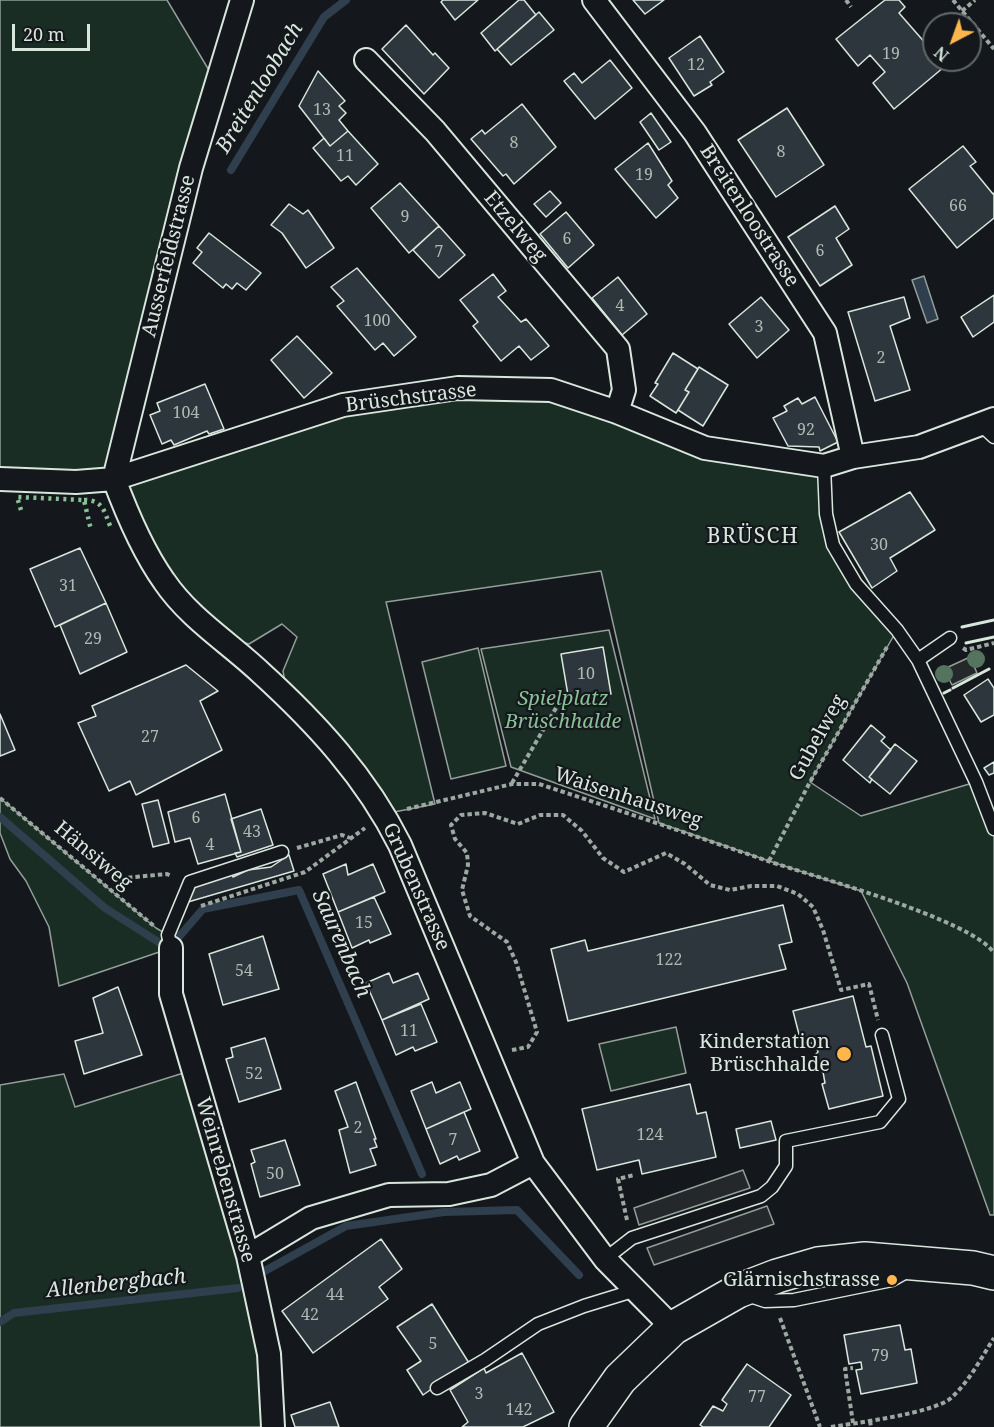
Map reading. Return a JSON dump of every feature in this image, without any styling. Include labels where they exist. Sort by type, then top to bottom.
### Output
[{"type":"street","name":"Ausserfeldstrasse","points":[[114,479],[191,168],[242,0]]},
{"type":"street","name":"Breitenloostrasse","points":[[594,0],[695,133],[825,333],[853,457]]},
{"type":"street","name":"Etzelweg","points":[[366,60],[435,131],[618,349],[624,390],[617,412]]},
{"type":"street","name":"Brüschstrasse","points":[[0,479],[76,482],[114,479],[343,405],[458,388],[551,390],[617,412],[705,448],[824,466],[853,457],[919,447],[989,427]]},
{"type":"street","name":"Grubenstrasse","points":[[114,479],[129,519],[164,581],[192,615],[259,671],[331,742],[368,788],[400,845],[533,1163],[605,1259],[673,1328]]},
{"type":"street","name":"Weinrebenstrasse","points":[[169,942],[171,994],[248,1256],[269,1354],[273,1427]]},
{"type":"street","points":[[248,1256],[311,1218],[389,1195],[449,1194],[490,1185],[533,1163]]},
{"type":"street","points":[[586,1427],[620,1379],[673,1328],[738,1291],[777,1276],[818,1264],[865,1258],[973,1268],[994,1273]]},
{"type":"lane","points":[[824,466],[826,514],[833,545],[856,584],[897,630],[918,660],[972,772],[994,829]]},
{"type":"lane","points":[[918,660],[950,638]]},
{"type":"lane","points":[[169,942],[177,913],[190,882],[282,852]]},
{"type":"lane","points":[[605,1259],[632,1238],[761,1196],[772,1187],[786,1166],[786,1141],[880,1122],[900,1099],[882,1035]]},
{"type":"lane","points":[[437,1388],[485,1360],[538,1324],[584,1306],[636,1290]]},
{"type":"path","points":[[846,0],[851,7]]},
{"type":"path","points":[[953,0],[994,49]]},
{"type":"path","points":[[962,11],[975,0]]},
{"type":"path","name":"Gubelweg","points":[[769,861],[810,782],[897,630]]},
{"type":"path","points":[[950,638],[966,650],[994,643]]},
{"type":"path","points":[[512,784],[556,708]]},
{"type":"path","name":"Waisenhausweg","points":[[177,913],[255,890],[305,872],[384,814],[435,804],[512,784],[539,784],[608,803],[946,922],[989,945],[994,953]]},
{"type":"path","name":"Hänsiweg","points":[[0,798],[156,928],[169,942]]},
{"type":"path","points":[[520,1048],[528,1047],[537,1032],[516,962],[507,942],[470,915],[462,890],[468,865],[467,853],[455,839],[451,825],[461,815],[485,813],[518,824],[540,815],[562,815],[582,831],[603,858],[624,872],[666,853],[685,864],[710,885],[730,890],[751,886],[777,886],[798,894],[813,907],[823,930],[841,990],[869,984],[882,1035]]},
{"type":"path","points":[[282,852],[342,835],[351,838]]},
{"type":"path","points":[[113,879],[167,874],[190,882]]},
{"type":"path","points":[[624,1210],[618,1179],[634,1175]]},
{"type":"path","points":[[779,1316],[820,1427]]},
{"type":"path","points":[[831,1427],[932,1407],[950,1400],[965,1382],[994,1338]]},
{"type":"path","points":[[853,1368],[844,1369],[853,1423]]},
{"type":"path","points":[[870,1421],[872,1427]]},
{"type":"green space","points":[[0,0],[167,0],[216,82],[114,478],[343,405],[551,390],[705,448],[824,466],[833,545],[897,630],[810,782],[861,816],[976,782],[994,829],[994,1215],[990,1215],[907,983],[861,891],[659,823],[601,571],[386,602],[435,804],[384,814],[288,698],[283,671],[297,637],[282,624],[249,644],[216,635],[192,615],[113,479],[0,479]]},
{"type":"green space","name":"Spielplatz Brüschhalde","points":[[609,630],[655,819],[511,767],[481,649]]},
{"type":"green space","points":[[478,648],[506,766],[451,779],[422,662]]},
{"type":"green space","points":[[0,798],[156,928],[168,935],[171,948],[59,986],[49,927],[26,881],[10,859],[0,833]]},
{"type":"green space","points":[[676,1027],[686,1073],[611,1091],[599,1044]]},
{"type":"green space","points":[[193,1070],[248,1256],[273,1427],[0,1427],[0,1085],[64,1074],[75,1107]]},
{"type":"shaded area","points":[[970,657],[977,673],[952,685],[944,669]]},
{"type":"shaded area","points":[[743,1170],[750,1188],[639,1225],[634,1208]]},
{"type":"shaded area","points":[[767,1206],[774,1224],[654,1265],[647,1248]]},
{"type":"water","points":[[924,276],[938,319],[927,323],[912,280]]},
{"type":"building","points":[[443,0],[478,0],[455,20],[441,2]]},
{"type":"building","points":[[519,0],[524,0],[536,15],[495,51],[481,33]]},
{"type":"building","points":[[633,0],[664,0],[645,14]]},
{"type":"building","points":[[885,0],[899,0],[905,7],[899,13],[922,39],[922,72],[938,72],[894,109],[873,83],[885,72],[870,55],[858,66],[836,39]]},
{"type":"building","points":[[539,12],[554,30],[511,65],[497,49]]},
{"type":"building","points":[[406,25],[433,55],[435,53],[449,68],[424,94],[382,49]]},
{"type":"building","points":[[700,36],[724,72],[710,82],[712,85],[694,96],[669,58]]},
{"type":"building","points":[[610,60],[632,88],[595,119],[564,81],[574,73],[582,83]]},
{"type":"building","points":[[318,71],[345,101],[339,106],[346,113],[339,120],[348,131],[330,146],[299,106]]},
{"type":"building","points":[[522,104],[556,147],[514,184],[506,174],[503,176],[471,139],[482,130],[485,134]]},
{"type":"building","points":[[787,108],[824,165],[776,197],[738,140]]},
{"type":"building","points":[[651,113],[671,142],[659,150],[640,122]]},
{"type":"building","points":[[348,131],[378,164],[356,185],[348,176],[341,181],[313,148],[324,138],[330,146]]},
{"type":"building","points":[[648,143],[672,181],[668,185],[678,198],[656,218],[615,169]]},
{"type":"building","points":[[963,146],[976,162],[970,166],[994,193],[994,218],[957,248],[909,189]]},
{"type":"building","points":[[400,183],[439,226],[409,253],[371,208]]},
{"type":"building","points":[[550,191],[561,203],[546,217],[534,204]]},
{"type":"building","points":[[289,204],[303,214],[308,210],[334,248],[306,268],[282,233],[271,225]]},
{"type":"building","points":[[835,206],[849,229],[836,238],[852,265],[820,286],[788,237]]},
{"type":"building","points":[[566,212],[594,245],[568,268],[540,234]]},
{"type":"building","points":[[439,226],[465,255],[439,278],[413,250]]},
{"type":"building","points":[[209,233],[261,273],[246,290],[237,283],[232,289],[226,284],[223,288],[193,263],[202,252],[197,248]]},
{"type":"building","points":[[357,268],[416,337],[394,356],[383,343],[375,350],[337,306],[344,301],[331,287]]},
{"type":"building","points":[[493,274],[506,291],[498,297],[521,322],[526,319],[549,346],[531,360],[519,346],[501,361],[473,326],[478,322],[460,300]]},
{"type":"building","points":[[618,277],[647,314],[622,335],[592,298]]},
{"type":"building","points":[[994,295],[994,322],[973,337],[961,317]]},
{"type":"building","points":[[761,297],[789,330],[757,358],[729,324]]},
{"type":"building","points":[[904,297],[910,318],[890,326],[910,390],[875,401],[848,312]]},
{"type":"building","points":[[297,336],[332,373],[304,398],[271,360]]},
{"type":"building","points":[[673,353],[698,369],[685,390],[689,392],[676,413],[650,396]]},
{"type":"building","points":[[699,367],[728,385],[703,426],[678,410],[689,392],[685,390]]},
{"type":"building","points":[[205,384],[224,429],[209,434],[207,431],[174,445],[171,440],[162,444],[150,415],[160,411],[157,403]]},
{"type":"building","points":[[815,397],[838,442],[820,451],[819,447],[788,446],[773,418],[787,411],[784,406],[798,398],[802,404]]},
{"type":"building","points":[[910,492],[935,530],[890,558],[897,571],[872,588],[839,532]]},
{"type":"building","points":[[80,548],[106,603],[55,627],[30,569]]},
{"type":"building","points":[[106,603],[127,652],[80,674],[60,625]]},
{"type":"building","points":[[603,647],[611,694],[569,701],[561,654]]},
{"type":"building","points":[[186,665],[218,691],[200,701],[222,750],[136,795],[130,781],[109,791],[78,723],[96,716],[92,706]]},
{"type":"building","points":[[988,679],[994,688],[994,715],[981,722],[964,695]]},
{"type":"building","points":[[0,714],[15,750],[0,756]]},
{"type":"building","points":[[871,725],[885,737],[881,741],[891,750],[869,777],[872,779],[870,783],[843,760]]},
{"type":"building","points":[[895,744],[917,761],[890,794],[869,777]]},
{"type":"building","points":[[994,762],[994,773],[989,775],[984,768]]},
{"type":"building","points":[[225,794],[241,852],[198,864],[190,838],[175,842],[168,812]]},
{"type":"building","points":[[158,800],[169,843],[153,847],[142,804]]},
{"type":"building","points":[[261,809],[273,845],[237,857],[235,853],[241,852],[231,819]]},
{"type":"building","points":[[289,855],[294,871],[188,902],[194,886],[231,871],[233,877],[248,870],[271,867]]},
{"type":"building","points":[[346,864],[348,875],[373,864],[385,892],[338,912],[323,874]]},
{"type":"building","points":[[374,897],[391,934],[352,948],[338,912]]},
{"type":"building","points":[[783,905],[792,942],[779,945],[786,969],[568,1021],[551,949],[585,940],[588,951]]},
{"type":"building","points":[[263,936],[279,989],[223,1005],[209,954]]},
{"type":"building","points":[[389,973],[393,983],[418,973],[429,999],[382,1020],[366,983]]},
{"type":"building","points":[[118,987],[142,1055],[84,1074],[75,1041],[103,1033],[93,998]]},
{"type":"building","name":"Kinderstation Brüschhalde","points":[[853,996],[866,1047],[871,1046],[883,1096],[829,1109],[822,1084],[825,1083],[823,1072],[818,1070],[814,1056],[818,1052],[815,1042],[802,1046],[793,1011]]},
{"type":"building","points":[[421,1004],[437,1042],[415,1051],[413,1047],[396,1055],[382,1020]]},
{"type":"building","points":[[265,1038],[281,1089],[239,1102],[226,1059],[233,1057],[231,1048]]},
{"type":"building","points":[[356,1082],[376,1139],[374,1139],[377,1147],[370,1149],[376,1165],[350,1173],[339,1130],[348,1127],[335,1091]]},
{"type":"building","points":[[432,1082],[436,1093],[460,1082],[471,1109],[426,1129],[411,1091]]},
{"type":"building","points":[[690,1084],[697,1114],[706,1112],[716,1157],[642,1174],[639,1160],[597,1170],[582,1109]]},
{"type":"building","points":[[464,1112],[480,1151],[459,1160],[457,1156],[440,1164],[426,1129]]},
{"type":"building","points":[[771,1121],[776,1140],[740,1148],[736,1129]]},
{"type":"building","points":[[285,1140],[300,1185],[260,1197],[251,1164],[255,1162],[251,1150]]},
{"type":"building","points":[[381,1239],[402,1269],[379,1287],[388,1299],[313,1353],[282,1311]]},
{"type":"building","points":[[432,1304],[469,1363],[423,1395],[407,1370],[421,1361],[397,1327]]},
{"type":"building","points":[[900,1325],[905,1350],[911,1349],[917,1383],[861,1394],[856,1370],[862,1369],[861,1362],[849,1364],[844,1335]]},
{"type":"building","points":[[522,1353],[554,1412],[523,1427],[462,1427],[468,1422],[450,1390],[484,1368],[486,1373]]},
{"type":"building","points":[[747,1364],[791,1395],[769,1427],[703,1427],[700,1425],[713,1406],[723,1411],[727,1404],[722,1400]]},
{"type":"building","points":[[330,1402],[339,1427],[295,1427],[291,1415]]},
{"type":"waterway","name":"Breitenloobach","points":[[231,170],[324,17],[346,0]]},
{"type":"waterway","name":"Saurenbach","points":[[0,817],[105,908],[160,943],[178,938],[203,909],[299,890],[422,1174]]},
{"type":"waterway","name":"Allenbergbach","points":[[263,1272],[346,1226],[444,1212],[517,1210],[579,1275]]},
{"type":"waterway","name":"Allenbergbach","points":[[0,1322],[14,1313],[238,1288]]},
{"type":"hedge","points":[[21,510],[17,497],[84,500],[91,530]]},
{"type":"hedge","points":[[84,500],[96,502],[102,508],[111,528]]},
{"type":"wall","points":[[962,627],[994,620]]},
{"type":"wall","points":[[966,643],[994,637]]},
{"type":"wall","points":[[953,688],[989,669]]},
{"type":"wall","points":[[944,693],[950,690]]},
{"type":"place","name":"Kinderstation Brüschhalde","points":[[844,1054]]},
{"type":"place","name":"Glärnischstrasse","points":[[892,1280]]},
{"type":"district","name":"BRÜSCH","points":[[753,537]]}]
